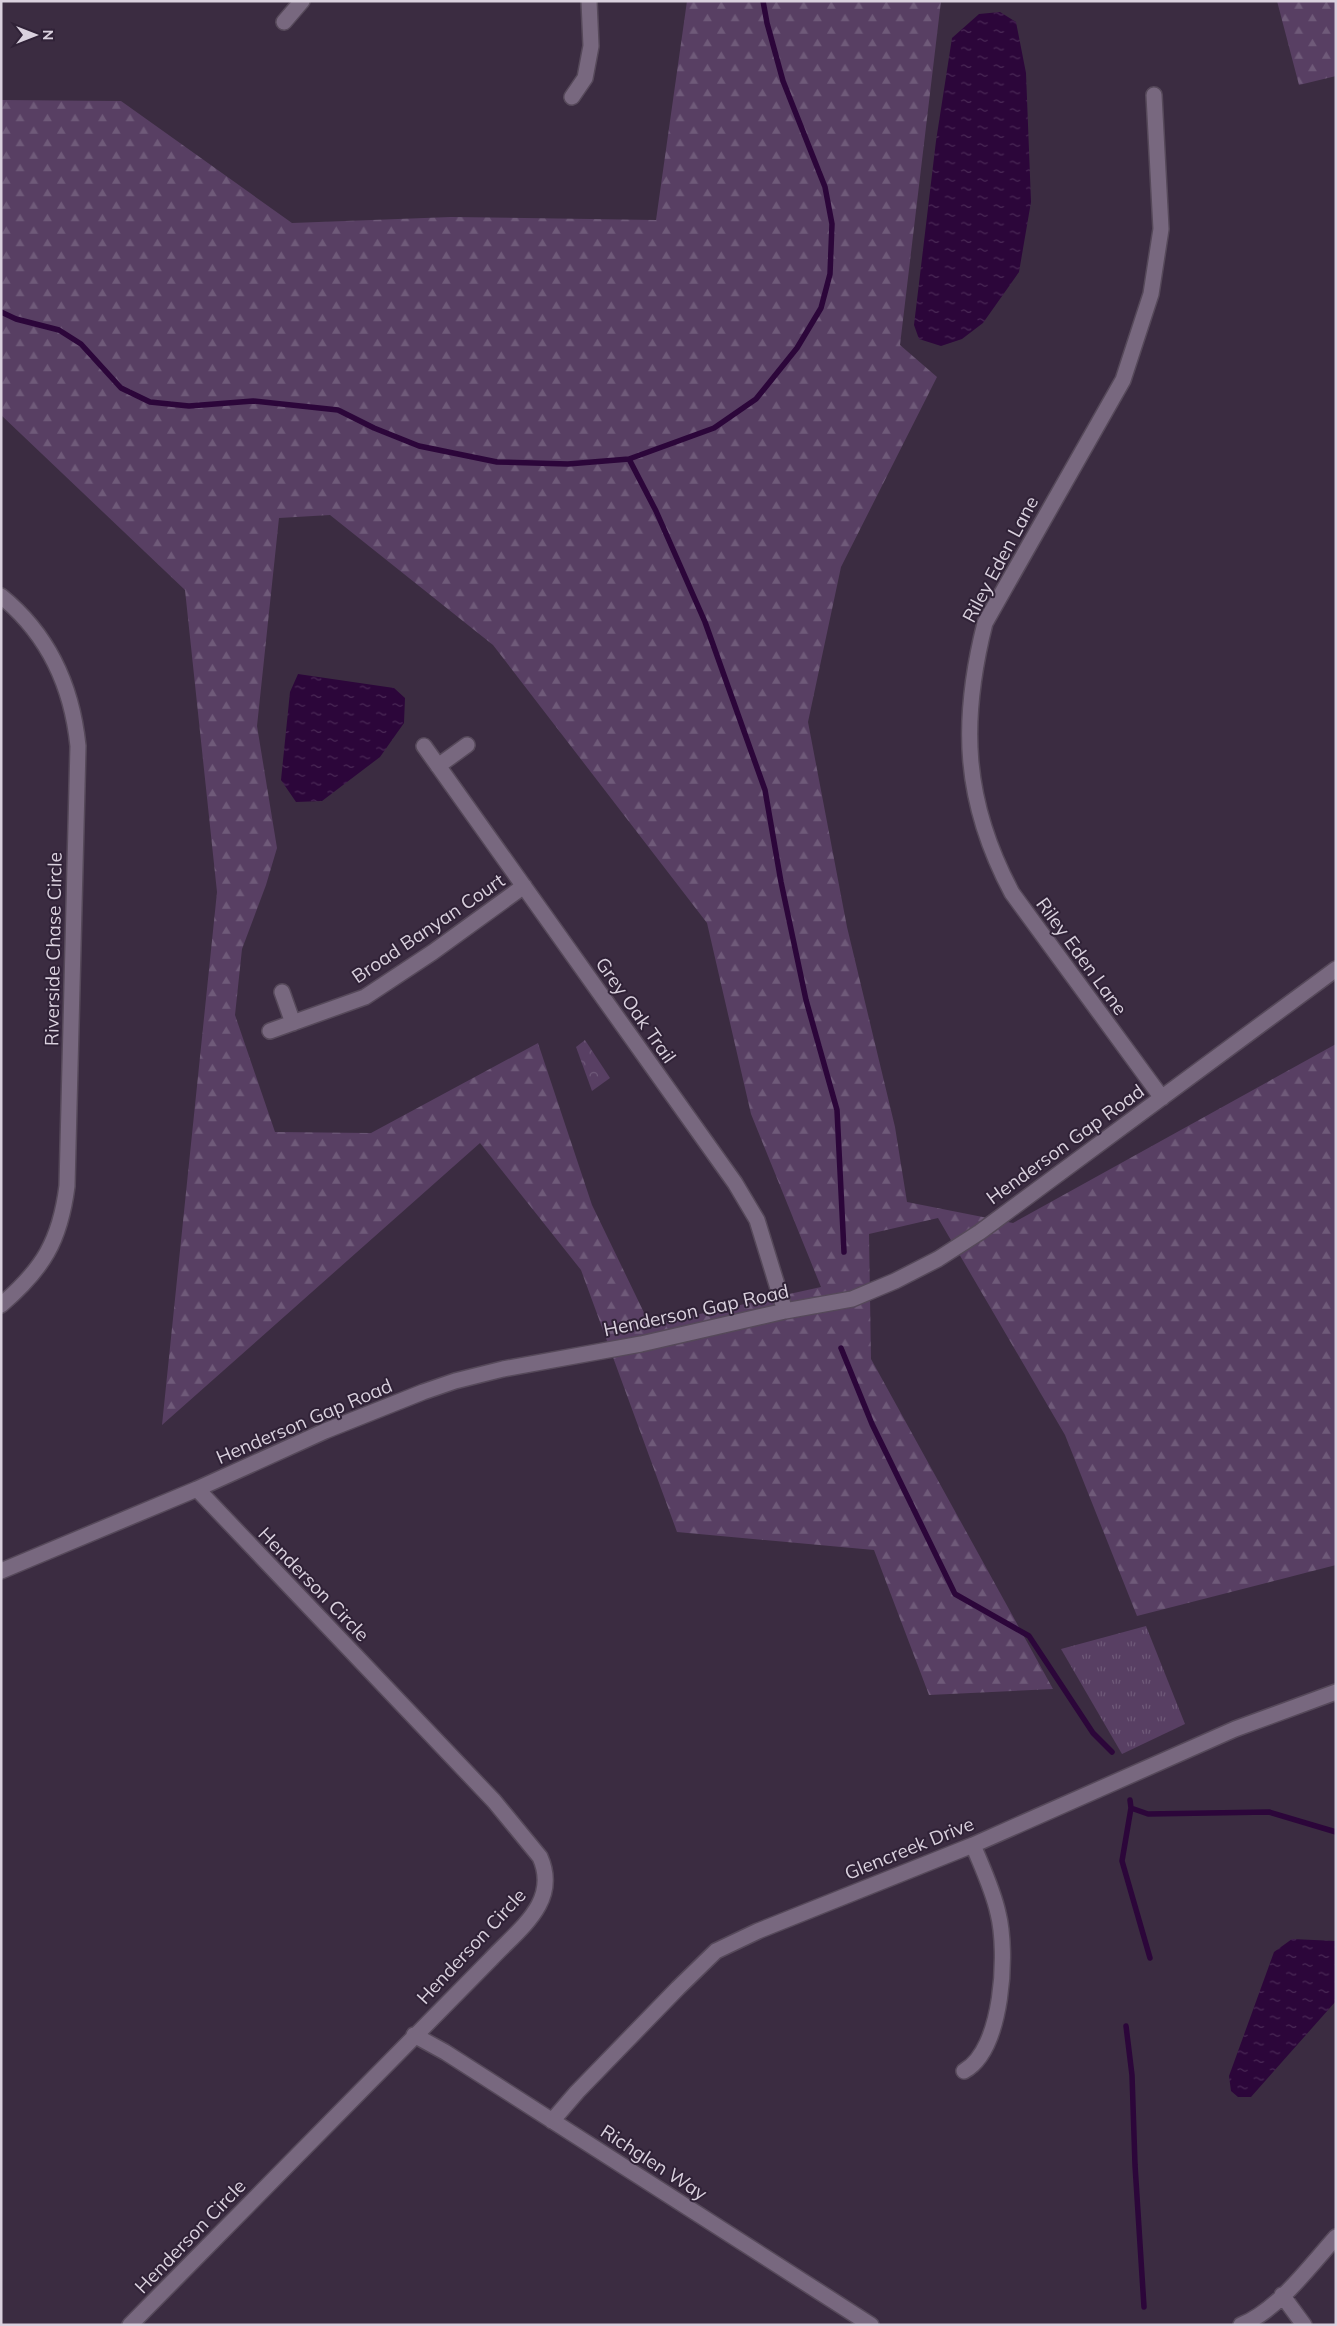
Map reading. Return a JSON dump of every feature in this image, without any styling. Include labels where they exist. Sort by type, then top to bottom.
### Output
[{"type":"street","points":[[284,22],[302,1]]},
{"type":"street","points":[[572,97],[585,78],[591,46],[589,1]]},
{"type":"street","name":"Riley Eden Lane","points":[[1154,95],[1161,229],[1151,294],[1123,380],[985,623],[975,664],[969,713],[970,770],[981,821],[994,860],[1012,893],[1162,1098]]},
{"type":"street","name":"Riverside Chase Circle","points":[[1,596],[38,633],[56,663],[68,690],[75,718],[78,746],[67,1186],[64,1214],[56,1237],[41,1265],[23,1286],[1,1305]]},
{"type":"street","points":[[438,766],[467,745]]},
{"type":"street","name":"Grey Oak Trail","points":[[424,746],[735,1183],[757,1220],[785,1311]]},
{"type":"street","name":"Broad Banyan Court","points":[[270,1031],[366,997],[433,952],[524,886]]},
{"type":"street","name":"Henderson Gap Road","points":[[1,1571],[197,1489],[325,1431],[455,1381],[503,1369],[641,1344],[785,1311],[852,1299],[895,1282],[938,1259],[980,1232],[1336,969]]},
{"type":"street","points":[[282,992],[293,1023]]},
{"type":"street","name":"Henderson Circle","points":[[130,2325],[491,1959],[536,1910],[546,1887],[544,1866],[540,1857],[494,1802],[197,1489]]},
{"type":"street","name":"Glencreek Drive","points":[[552,2121],[577,2092],[716,1951],[758,1931],[973,1845],[1235,1728],[1336,1692]]},
{"type":"street","points":[[964,2071],[972,2067],[986,2044],[995,2023],[1003,1972],[1002,1941],[998,1913],[973,1845]]},
{"type":"street","name":"Richglen Way","points":[[414,2035],[446,2052],[871,2325]]},
{"type":"street","points":[[1241,2325],[1252,2321],[1282,2295],[1336,2237]]},
{"type":"street","points":[[1282,2295],[1304,2325]]},
{"type":"green space","points":[[687,1],[941,1],[900,345],[937,377],[841,567],[808,722],[847,927],[895,1127],[907,1202],[1013,1223],[1336,1044],[1336,1565],[1137,1616],[1065,1435],[938,1218],[869,1234],[871,1359],[1053,1689],[929,1695],[874,1550],[677,1532],[581,1270],[480,1143],[162,1425],[217,892],[185,590],[1,415],[1,100],[121,101],[292,223],[451,217],[656,220]],"holes":[[[330,515],[493,645],[707,923],[751,1114],[821,1287],[650,1325],[592,1205],[538,1043],[371,1133],[275,1132],[235,1015],[242,949],[266,885],[277,848],[257,726],[279,518]]]},
{"type":"green space","points":[[1277,1],[1336,1],[1336,76],[1299,85]]},
{"type":"green space","points":[[585,1040],[610,1078],[592,1091],[576,1047]]},
{"type":"green space","points":[[1146,1626],[1185,1724],[1122,1754],[1061,1649]]},
{"type":"water","points":[[1000,12],[1016,22],[1026,73],[1031,202],[1019,272],[983,323],[962,339],[941,346],[919,339],[914,325],[936,141],[952,38],[979,14]]},
{"type":"water","points":[[298,674],[394,688],[405,698],[404,723],[380,757],[322,801],[296,802],[281,780],[290,692]]},
{"type":"water","points":[[1292,1939],[1336,1941],[1336,2001],[1251,2097],[1238,2097],[1231,2091],[1229,2076],[1274,1952]]},
{"type":"waterway","points":[[1,312],[16,319],[59,330],[81,344],[121,388],[150,402],[189,406],[253,401],[338,410],[374,428],[419,446],[497,462],[568,464],[629,459],[714,428],[756,399],[797,348],[821,308],[830,274],[832,224],[825,187],[783,81],[763,1]]},
{"type":"waterway","points":[[629,459],[656,511],[705,622],[765,790],[781,882],[806,1000],[837,1110],[844,1252]]},
{"type":"waterway","points":[[841,1348],[872,1424],[955,1594],[1029,1636],[1093,1733],[1112,1752]]},
{"type":"waterway","points":[[1130,1800],[1131,1808],[1122,1861],[1150,1958]]},
{"type":"waterway","points":[[1131,1808],[1148,1814],[1269,1812],[1336,1832]]},
{"type":"waterway","points":[[1126,2026],[1132,2075],[1135,2165],[1144,2307]]}]
